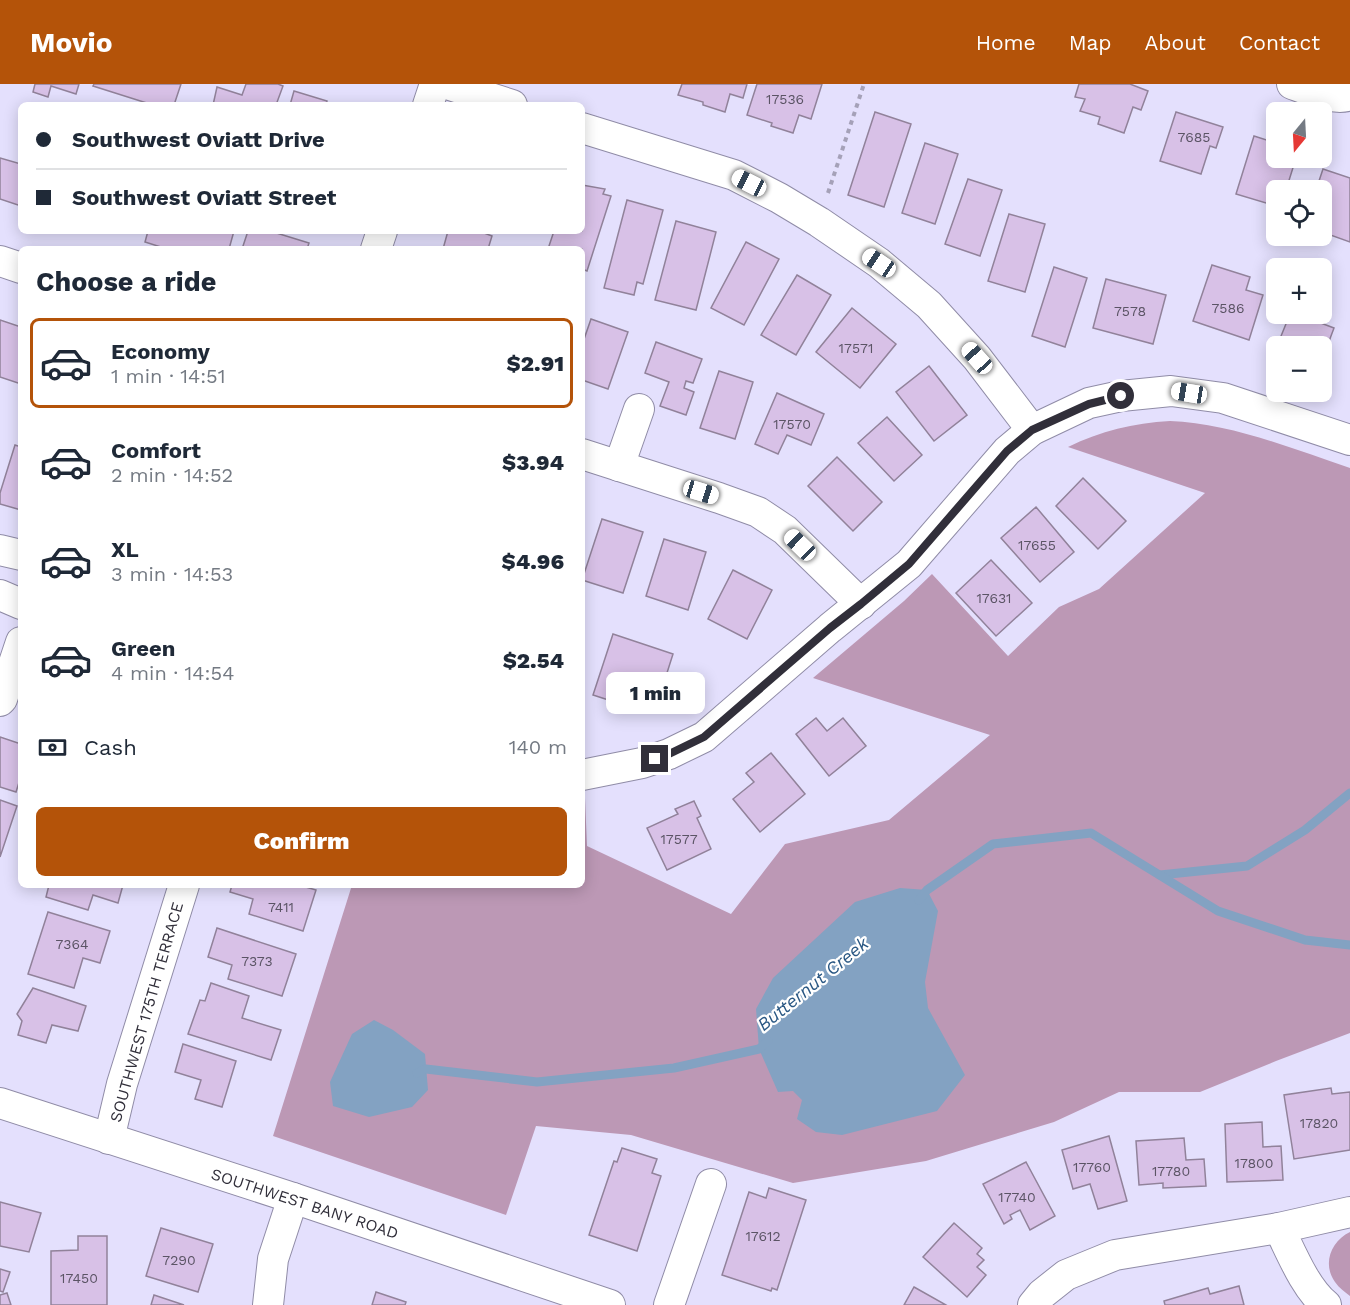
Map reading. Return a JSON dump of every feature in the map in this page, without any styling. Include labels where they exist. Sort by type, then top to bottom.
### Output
[{"type":"street","points":[[429,102],[435,84]]},
{"type":"street","points":[[447,84],[503,102]]},
{"type":"street","points":[[1292,84],[1323,95],[1346,98],[1350,95]]},
{"type":"street","points":[[585,129],[734,175],[819,222],[879,263],[929,305],[977,358],[1032,430]]},
{"type":"street","points":[[0,261],[18,267]]},
{"type":"street","points":[[585,774],[642,763],[669,754],[704,737],[830,628],[909,564],[1007,451],[1032,430],[1089,404],[1121,396],[1171,391],[1223,398],[1350,440]]},
{"type":"street","points":[[619,466],[639,409]]},
{"type":"street","points":[[585,455],[758,512],[785,530],[861,604]]},
{"type":"street","points":[[0,550],[18,554]]},
{"type":"street","points":[[0,595],[18,603]]},
{"type":"street","points":[[0,701],[18,651]]},
{"type":"street","name":"SOUTHWEST 175TH TERRACE","points":[[109,1139],[122,1084],[183,888]]},
{"type":"street","name":"SOUTHWEST BANY ROAD","points":[[0,1103],[293,1198],[610,1305]]},
{"type":"street","points":[[669,1305],[711,1184]]},
{"type":"street","points":[[268,1305],[273,1259],[293,1198]]},
{"type":"street","points":[[1033,1305],[1042,1294],[1066,1275],[1114,1255],[1279,1227],[1350,1212]]},
{"type":"street","points":[[1279,1227],[1304,1277],[1326,1305]]},
{"type":"path","points":[[819,222],[864,84]]},
{"type":"shaded area","points":[[1170,421],[1215,427],[1284,445],[1350,468],[1350,1033],[1200,1092],[1119,1092],[1054,1122],[926,1161],[793,1183],[631,1135],[536,1126],[506,1215],[273,1136],[351,888],[585,888],[585,798],[587,846],[731,914],[785,844],[889,820],[990,735],[813,678],[904,601],[932,574],[1008,656],[1059,607],[1099,589],[1205,493],[1068,447],[1093,436],[1143,424]]},
{"type":"shaded area","points":[[1350,1232],[1350,1296],[1335,1282],[1329,1268],[1329,1261],[1333,1247]]},
{"type":"water","points":[[900,888],[927,890],[938,911],[925,982],[928,1008],[965,1075],[937,1111],[842,1135],[816,1132],[797,1119],[802,1100],[793,1091],[778,1092],[759,1049],[756,1009],[773,978],[855,902]]},
{"type":"water","points":[[374,1020],[393,1030],[425,1054],[428,1090],[412,1107],[369,1117],[333,1106],[330,1082],[352,1034]]},
{"type":"building","points":[[35,84],[79,84],[76,94],[51,86],[48,97],[33,92]]},
{"type":"building","points":[[94,84],[181,84],[175,102],[144,102],[93,86]]},
{"type":"building","points":[[246,84],[283,86],[277,102],[214,102],[217,87],[242,95]]},
{"type":"building","points":[[682,84],[747,84],[743,98],[730,94],[725,112],[703,105],[703,102],[678,95]]},
{"type":"building","points":[[757,84],[822,84],[811,119],[799,115],[793,133],[747,115]]},
{"type":"building","points":[[1079,84],[1130,84],[1148,91],[1141,110],[1133,107],[1124,133],[1098,124],[1100,117],[1080,111],[1085,99],[1075,97]]},
{"type":"building","points":[[294,91],[327,101],[327,102],[291,102]]},
{"type":"building","points":[[875,112],[911,124],[884,207],[848,195]]},
{"type":"building","points":[[1176,112],[1223,127],[1216,148],[1210,146],[1201,174],[1160,161]]},
{"type":"building","points":[[1254,136],[1266,140],[1266,168],[1293,168],[1289,180],[1266,180],[1266,203],[1236,194]]},
{"type":"building","points":[[925,143],[958,154],[935,224],[902,213]]},
{"type":"building","points":[[0,158],[18,163],[18,205],[0,199]]},
{"type":"building","points":[[1323,169],[1350,178],[1350,242],[1332,236],[1332,180],[1319,180]]},
{"type":"building","points":[[968,179],[1002,190],[980,256],[945,244]]},
{"type":"building","points":[[585,186],[605,189],[603,194],[611,196],[587,271],[585,270],[585,246],[549,246],[553,234],[585,234]]},
{"type":"building","points":[[627,200],[663,210],[643,284],[637,282],[634,295],[604,288]]},
{"type":"building","points":[[1009,214],[1045,224],[1025,292],[988,281]]},
{"type":"building","points":[[676,221],[716,232],[696,310],[655,300]]},
{"type":"building","points":[[147,234],[233,234],[230,246],[158,246],[145,242]]},
{"type":"building","points":[[247,234],[280,234],[309,243],[308,246],[243,246]]},
{"type":"building","points":[[447,234],[492,236],[489,246],[444,246]]},
{"type":"building","points":[[746,242],[779,259],[744,325],[711,308]]},
{"type":"building","points":[[1212,265],[1250,277],[1246,290],[1263,295],[1249,340],[1193,321]]},
{"type":"building","points":[[1054,267],[1087,278],[1065,347],[1032,336]]},
{"type":"building","points":[[797,275],[831,295],[796,355],[761,335]]},
{"type":"building","points":[[1106,279],[1166,295],[1153,344],[1093,328]]},
{"type":"building","points":[[852,308],[896,344],[860,388],[816,352]]},
{"type":"building","points":[[591,319],[628,332],[608,389],[585,381],[585,336]]},
{"type":"building","points":[[0,320],[18,326],[18,383],[0,377]]},
{"type":"building","points":[[1286,324],[1323,324],[1334,328],[1331,336],[1281,336]]},
{"type":"building","points":[[656,342],[702,359],[693,383],[686,381],[684,388],[694,392],[686,415],[660,406],[669,382],[645,373]]},
{"type":"building","points":[[929,366],[967,415],[934,441],[896,392]]},
{"type":"building","points":[[719,371],[753,382],[735,439],[700,428]]},
{"type":"building","points":[[777,393],[824,414],[811,445],[787,435],[778,454],[755,444]]},
{"type":"building","points":[[887,417],[922,455],[894,481],[858,443]]},
{"type":"building","points":[[15,445],[18,446],[18,509],[0,504],[0,493]]},
{"type":"building","points":[[837,457],[882,502],[853,531],[808,486]]},
{"type":"building","points":[[1083,478],[1126,521],[1098,549],[1056,506]]},
{"type":"building","points":[[1036,507],[1074,552],[1040,582],[1001,538]]},
{"type":"building","points":[[602,519],[643,532],[623,593],[585,581],[585,571]]},
{"type":"building","points":[[664,539],[706,552],[688,610],[646,596]]},
{"type":"building","points":[[991,560],[1032,603],[996,636],[956,593]]},
{"type":"building","points":[[733,570],[772,590],[747,639],[708,619]]},
{"type":"building","points":[[613,634],[673,654],[659,698],[629,688],[624,705],[593,695]]},
{"type":"building","points":[[816,718],[827,731],[843,718],[866,746],[829,776],[796,734]]},
{"type":"building","points":[[0,737],[18,743],[18,786],[16,792],[0,787]]},
{"type":"building","points":[[771,753],[805,794],[760,832],[733,799],[754,782],[746,773]]},
{"type":"building","points":[[0,800],[17,806],[0,857]]},
{"type":"building","points":[[694,801],[701,816],[697,818],[711,849],[667,870],[647,828],[678,814],[675,809]]},
{"type":"building","points":[[48,888],[122,888],[118,903],[93,895],[88,910],[46,897]]},
{"type":"building","points":[[231,888],[309,888],[316,890],[303,931],[249,914],[253,899],[230,892]]},
{"type":"building","points":[[48,912],[110,931],[100,963],[83,958],[74,988],[28,974]]},
{"type":"building","points":[[217,928],[296,954],[282,996],[228,979],[232,965],[208,957]]},
{"type":"building","points":[[211,983],[249,996],[242,1018],[281,1030],[271,1060],[188,1034],[200,1000],[205,1001]]},
{"type":"building","points":[[33,988],[86,1006],[78,1031],[52,1025],[46,1043],[18,1035],[22,1021],[17,1014]]},
{"type":"building","points":[[183,1044],[236,1061],[222,1107],[195,1099],[201,1080],[175,1072]]},
{"type":"building","points":[[1331,1088],[1332,1094],[1350,1092],[1350,1150],[1294,1159],[1284,1095]]},
{"type":"building","points":[[1262,1122],[1263,1147],[1281,1146],[1283,1180],[1227,1182],[1225,1124]]},
{"type":"building","points":[[1109,1136],[1127,1201],[1098,1209],[1090,1184],[1073,1189],[1062,1150]]},
{"type":"building","points":[[1184,1138],[1186,1160],[1204,1159],[1206,1186],[1163,1188],[1163,1183],[1139,1185],[1136,1141]]},
{"type":"building","points":[[622,1148],[657,1159],[652,1173],[661,1176],[637,1251],[589,1235],[614,1161],[617,1162]]},
{"type":"building","points":[[1026,1162],[1055,1216],[1030,1230],[1020,1210],[1010,1215],[1012,1219],[1004,1224],[983,1184]]},
{"type":"building","points":[[769,1188],[806,1200],[777,1290],[772,1288],[771,1291],[722,1275],[749,1192],[766,1198]]},
{"type":"building","points":[[0,1202],[41,1213],[29,1252],[0,1246]]},
{"type":"building","points":[[954,1223],[982,1248],[977,1254],[984,1260],[977,1267],[986,1275],[967,1297],[923,1257]]},
{"type":"building","points":[[161,1228],[213,1244],[198,1292],[146,1276]]},
{"type":"building","points":[[78,1236],[107,1236],[107,1305],[51,1305],[51,1251],[78,1250]]},
{"type":"building","points":[[0,1269],[10,1272],[3,1292],[0,1291]]},
{"type":"building","points":[[1239,1286],[1244,1305],[1165,1305],[1164,1301],[1208,1288],[1210,1294]]},
{"type":"building","points":[[914,1287],[946,1305],[904,1305]]},
{"type":"building","points":[[376,1292],[406,1302],[405,1305],[372,1305]]},
{"type":"building","points":[[7,1293],[11,1305],[0,1305],[0,1295]]},
{"type":"building","points":[[154,1295],[184,1305],[151,1305]]},
{"type":"waterway","points":[[1160,875],[1247,866],[1305,830],[1350,793]]},
{"type":"waterway","name":"Butternut Creek","points":[[919,900],[927,890],[993,844],[1091,833],[1218,911],[1305,940],[1350,945]]},
{"type":"waterway","name":"Butternut Creek","points":[[417,1073],[426,1069],[537,1082],[674,1068],[759,1049],[768,1041]]},
{"type":"route","points":[[655,759],[704,737],[830,628],[909,564],[1007,451],[1032,430],[1089,404],[1121,396]]}]
